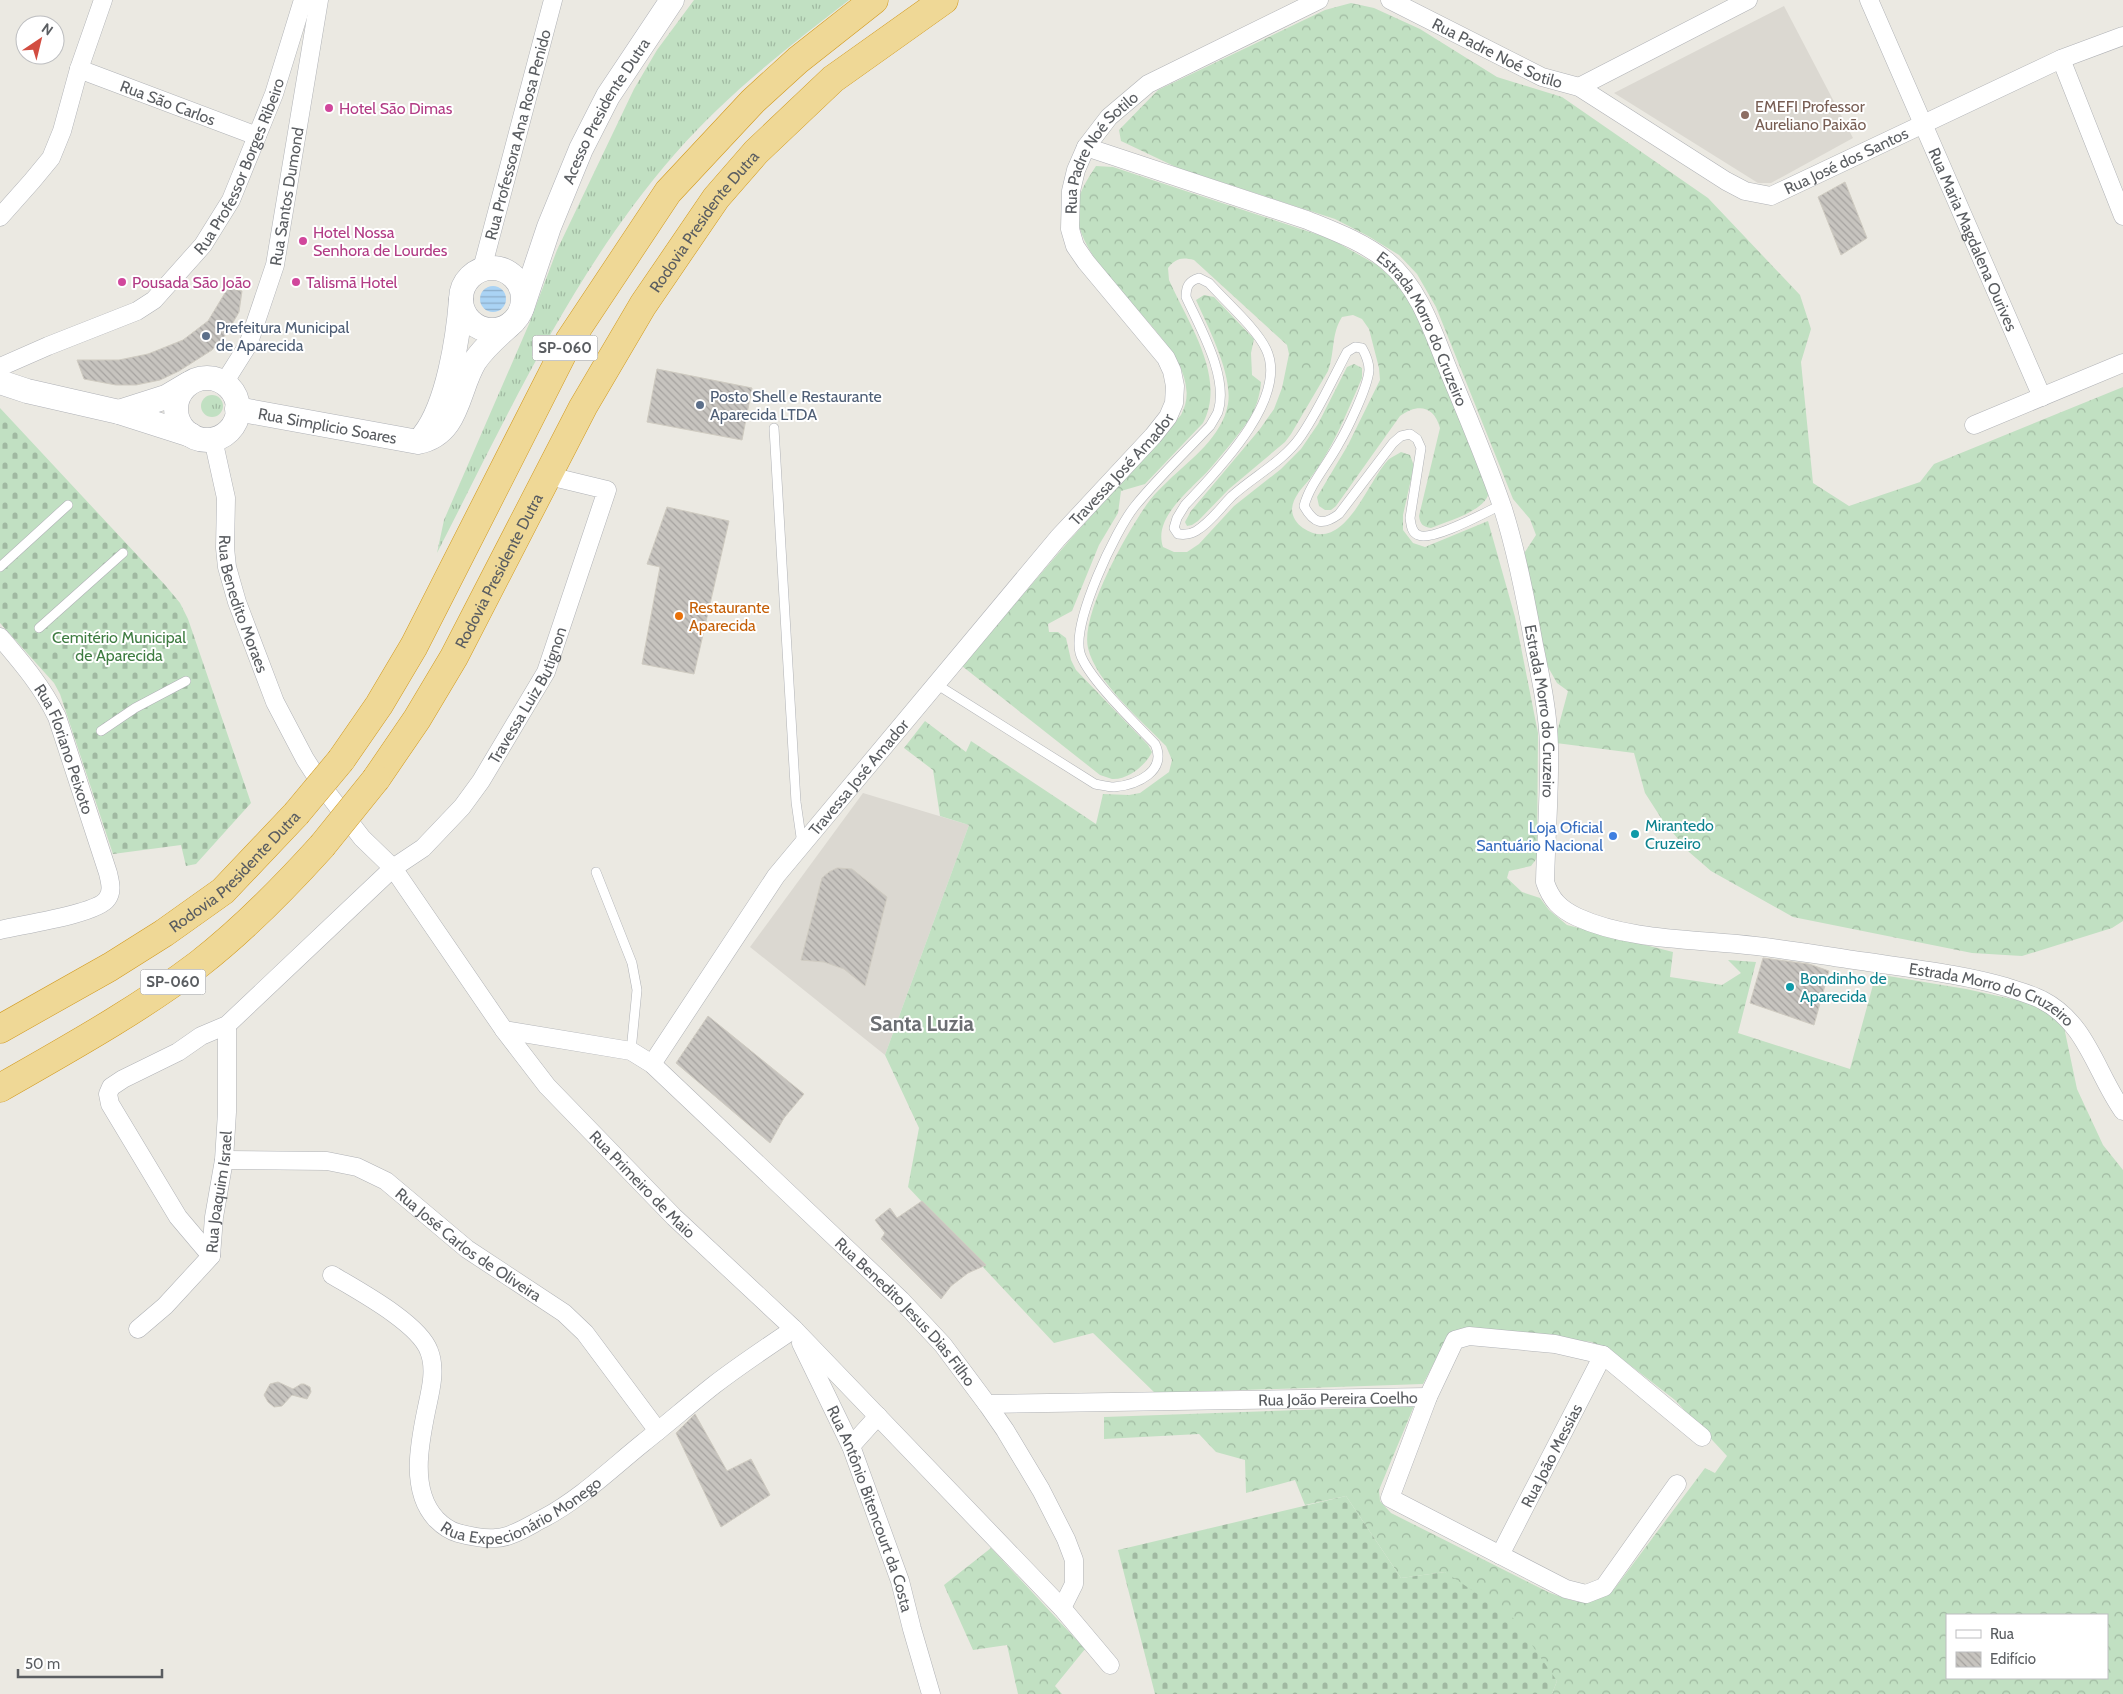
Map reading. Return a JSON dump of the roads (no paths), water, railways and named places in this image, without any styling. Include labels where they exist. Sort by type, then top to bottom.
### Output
[{"type":"highway","name":"Rodovia Presidente Dutra","points":[[0,1029],[110,967],[164,933],[223,891],[296,814],[341,760],[379,705],[414,646],[569,341],[668,192],[753,101],[804,55],[874,0]]},
{"type":"highway","name":"Rodovia Presidente Dutra","points":[[0,1088],[145,1002],[200,964],[248,922],[322,846],[376,778],[417,719],[454,657],[583,407],[643,306],[716,198],[756,152],[833,79],[944,0]]},
{"type":"street","points":[[0,217],[51,158],[62,132],[79,69],[103,0]]},
{"type":"street","name":"Rua Professor Borges Ribeiro","points":[[1,369],[48,346],[137,311],[154,300],[204,245],[231,200],[257,136],[285,60],[303,0]]},
{"type":"street","name":"Rua Santos Dumond","points":[[224,383],[248,345],[275,265],[319,0]]},
{"type":"street","name":"Rua Professora Ana Rosa Penido","points":[[486,268],[552,0]]},
{"type":"street","name":"Acesso Presidente Dutra","points":[[549,227],[581,149],[608,96],[672,0]]},
{"type":"street","name":"Rua Padre Noé Sotilo","points":[[1175,386],[1172,371],[1166,358],[1086,262],[1076,246],[1070,229],[1070,191],[1076,170],[1086,147],[1109,117],[1148,84],[1319,0]]},
{"type":"street","name":"Rua Padre Noé Sotilo","points":[[1390,0],[1542,77],[1579,87]]},
{"type":"street","points":[[1579,87],[1748,0]]},
{"type":"street","name":"Rua Maria Magdalena Ourives","points":[[1869,0],[2042,396]]},
{"type":"street","name":"Rua José dos Santos","points":[[1579,87],[1726,181],[1745,191],[1771,196],[1807,181],[1922,124],[2061,59],[2123,36]]},
{"type":"street","points":[[2061,59],[2123,216]]},
{"type":"street","name":"Rua São Carlos","points":[[79,69],[257,136]]},
{"type":"street","name":"Estrada Morro do Cruzeiro","points":[[1086,147],[1307,220],[1340,233],[1387,261],[1406,280],[1422,308],[1472,427],[1501,505],[1530,623],[1545,701],[1549,746],[1545,882],[1550,896],[1556,904],[1577,917],[1601,925],[1660,938],[1795,950],[1935,972],[1984,981],[2042,999],[2057,1009],[2085,1040],[2109,1092],[2123,1111]]},
{"type":"street","points":[[418,442],[430,428],[443,391],[458,332],[464,286],[471,275],[486,268],[512,261],[527,253],[549,227]]},
{"type":"street","points":[[418,442],[429,440],[440,432],[448,422],[476,359],[518,315],[549,227]]},
{"type":"street","points":[[461,298],[463,308],[468,317],[484,329],[500,328],[518,315],[524,296],[520,284],[513,275],[502,269],[486,268]]},
{"type":"street","points":[[1974,425],[2123,363]]},
{"type":"street","points":[[1,369],[34,393],[119,412],[202,437],[225,434],[231,428],[237,415],[237,408],[235,395],[224,383],[207,378],[188,384],[166,397],[119,412]]},
{"type":"street","points":[[188,384],[178,399],[176,406],[181,425],[202,437]]},
{"type":"street","name":"Travessa José Amador","points":[[652,1064],[776,876],[1058,538],[1168,418],[1174,403],[1175,386]]},
{"type":"street","name":"Rua Simplicio Soares","points":[[237,408],[418,442]]},
{"type":"street","name":"Rua Benedito Moraes","points":[[202,437],[226,498],[225,548],[237,602],[275,702],[305,758],[325,790],[362,838],[393,868]]},
{"type":"street","name":"Travessa Luiz Butignon","points":[[393,868],[422,848],[462,807],[481,781],[546,672],[608,490],[549,476]]},
{"type":"street","name":"Rua Floriano Peixoto","points":[[0,637],[47,695],[57,717],[108,873],[111,890],[108,899],[100,906],[76,914],[0,930]]},
{"type":"street","points":[[211,1256],[178,1217],[150,1172],[110,1104],[108,1094],[111,1087],[123,1079],[178,1052],[201,1036],[228,1025],[393,868]]},
{"type":"street","name":"Rua Primeiro de Maio","points":[[393,868],[504,1030],[547,1086],[654,1196],[794,1329]]},
{"type":"street","name":"Rua Joaquim Israel","points":[[138,1329],[165,1306],[211,1256],[214,1217],[224,1160],[227,1112],[228,1025]]},
{"type":"street","points":[[504,1030],[631,1051],[652,1064]]},
{"type":"street","name":"Rua Benedito Jesus Dias Filho","points":[[652,1064],[901,1300],[943,1345],[1005,1430],[1041,1490],[1066,1539],[1074,1560],[1074,1584],[1062,1608]]},
{"type":"street","name":"Rua José Carlos de Oliveira","points":[[224,1160],[327,1161],[357,1167],[386,1181],[467,1249],[564,1313],[585,1333],[658,1431]]},
{"type":"street","name":"Rua Expecionário Monego","points":[[332,1276],[367,1296],[408,1325],[426,1342],[430,1352],[432,1380],[421,1438],[420,1482],[424,1501],[431,1513],[454,1532],[496,1538],[514,1533],[546,1517],[576,1496],[714,1385],[794,1329]]},
{"type":"street","points":[[794,1329],[1062,1608],[1110,1665]]},
{"type":"street","name":"Rua Antônio Bitencourt da Costa","points":[[794,1329],[851,1446],[900,1581],[912,1629],[932,1694]]},
{"type":"street","points":[[1428,1397],[1455,1340],[1469,1336],[1555,1344],[1603,1355],[1702,1437]]},
{"type":"street","name":"Rua João Messias","points":[[1500,1555],[1603,1355]]},
{"type":"street","name":"Rua João Pereira Coelho","points":[[987,1404],[1428,1397],[1390,1498],[1566,1590],[1586,1594],[1604,1587],[1677,1484]]},
{"type":"street","points":[[851,1446],[878,1416]]},
{"type":"lane","points":[[936,684],[1095,784],[1113,787],[1132,784],[1149,775],[1157,764],[1159,754],[1155,744],[1091,674],[1080,653],[1079,634],[1083,612],[1112,544],[1134,508],[1210,426],[1218,412],[1220,394],[1210,350],[1186,297],[1186,288],[1191,280],[1200,278],[1208,283],[1259,338],[1267,351],[1271,369],[1269,386],[1254,423],[1185,505],[1177,518],[1174,528],[1178,534],[1185,535],[1195,532],[1233,496],[1288,451],[1310,421],[1347,352],[1356,347],[1362,348],[1367,356],[1369,370],[1364,388],[1339,444],[1307,495],[1304,506],[1311,518],[1319,522],[1330,521],[1339,514],[1394,442],[1401,436],[1410,434],[1416,439],[1421,448],[1410,518],[1411,529],[1418,535],[1427,536],[1440,533],[1501,505]]},
{"type":"lane","points":[[774,428],[796,802],[802,844]]},
{"type":"lane","points":[[0,567],[68,505]]},
{"type":"lane","points":[[39,628],[123,552]]},
{"type":"lane","points":[[101,731],[134,708],[186,681]]},
{"type":"lane","points":[[596,872],[632,963],[637,990],[631,1051]]},
{"type":"water","points":[[493,286],[502,290],[506,299],[502,308],[493,312],[484,308],[480,299],[484,290]]},
{"type":"place","name":"Hotel São Dimas","points":[[329,108]]},
{"type":"place","name":"EMEFI Professor Aureliano Paixão","points":[[1745,115]]},
{"type":"place","name":"Hotel Nossa Senhora de Lourdes","points":[[303,241]]},
{"type":"place","name":"Pousada São João","points":[[122,282]]},
{"type":"place","name":"Talismã Hotel","points":[[296,282]]},
{"type":"place","name":"Prefeitura Municipal de Aparecida","points":[[206,336]]},
{"type":"place","name":"Posto Shell e Restaurante Aparecida LTDA","points":[[700,405]]},
{"type":"place","name":"Restaurante Aparecida","points":[[679,616]]},
{"type":"place","name":"Mirantedo Cruzeiro","points":[[1635,834]]},
{"type":"place","name":"Loja Oficial Santuário Nacional","points":[[1613,836]]},
{"type":"place","name":"Bondinho de Aparecida","points":[[1790,987]]},
{"type":"district","name":"Santa Luzia","points":[[922,1024]]},
{"type":"park label","name":"Cemitério Municipal de Aparecida","points":[[119,646]]}]
